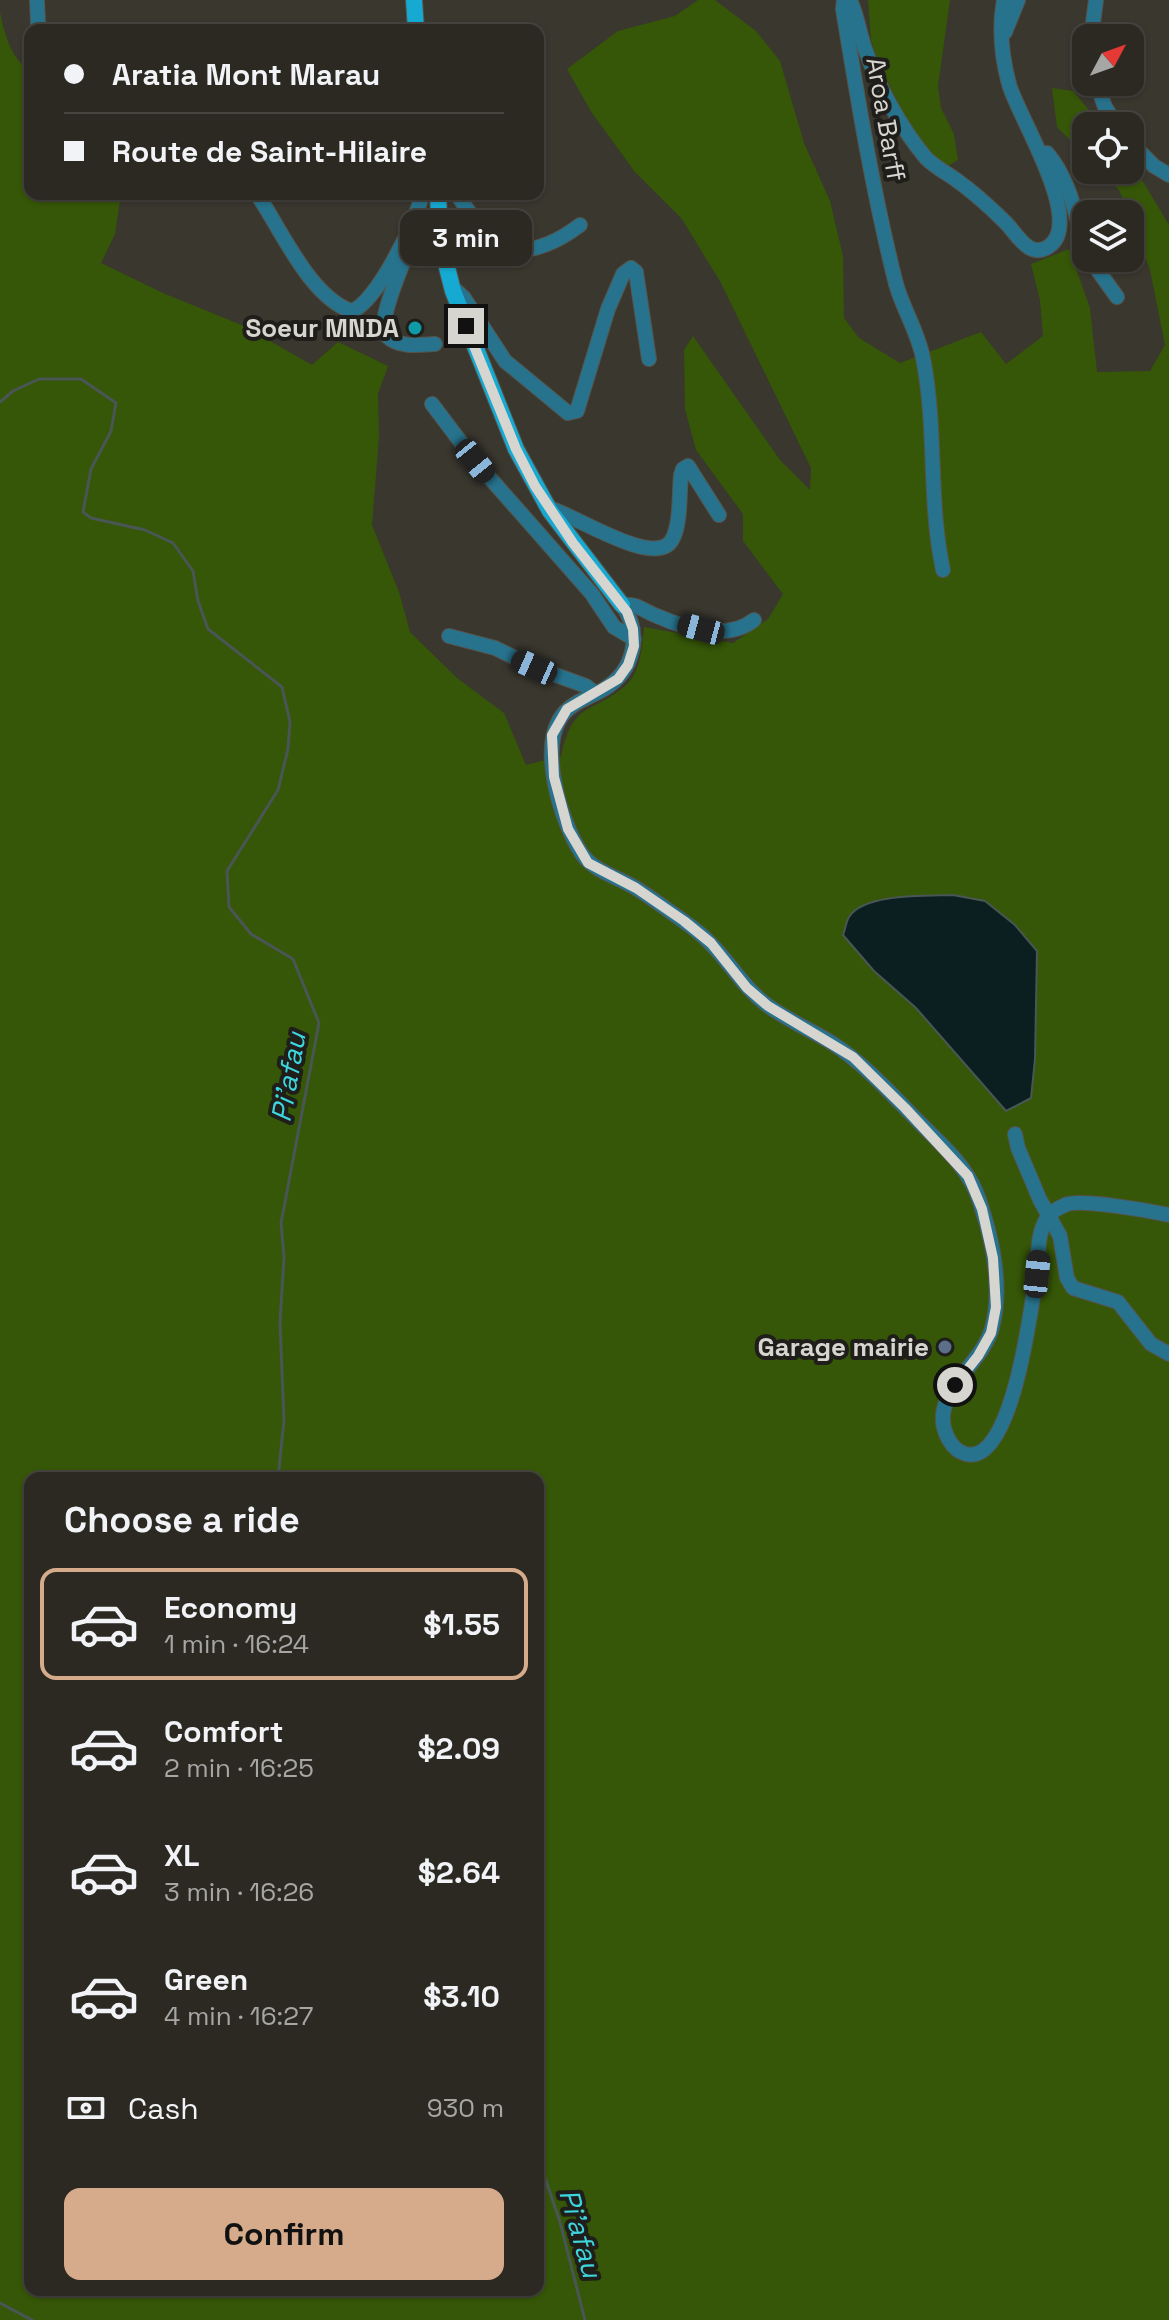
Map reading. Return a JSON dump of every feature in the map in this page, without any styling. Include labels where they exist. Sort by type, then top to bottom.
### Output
[{"type":"main road","points":[[414,0],[416,24]]},
{"type":"main road","points":[[438,200],[440,240],[451,286],[516,449],[548,508],[622,605]]},
{"type":"street","points":[[27,0],[40,24]]},
{"type":"street","points":[[37,0],[40,24]]},
{"type":"street","name":"Aroa Barff","points":[[847,0],[871,64],[906,129],[927,158],[1007,224],[1031,250],[1048,248],[1058,234],[1058,208],[1049,173],[1037,146]]},
{"type":"street","name":"Aroa Barff","points":[[847,0],[843,9],[869,163],[900,298],[922,354],[928,387],[934,494],[943,570]]},
{"type":"street","points":[[1004,0],[1003,35],[1009,84],[1037,146],[1048,154],[1062,176],[1072,207]]},
{"type":"street","points":[[1003,35],[1018,0]]},
{"type":"street","points":[[1093,24],[1096,0]]},
{"type":"street","points":[[1144,156],[1169,175]]},
{"type":"street","points":[[261,200],[311,277],[334,302],[351,311],[358,309],[370,296],[414,223]]},
{"type":"street","points":[[420,200],[410,247],[385,311],[383,330],[400,343],[435,344]]},
{"type":"street","points":[[461,200],[490,244],[497,247],[546,247],[580,225]]},
{"type":"street","points":[[451,286],[464,298],[505,361],[568,413],[577,411],[608,309],[623,274],[631,268],[636,272],[649,359]]},
{"type":"street","points":[[1099,272],[1117,297]]},
{"type":"street","points":[[432,404],[475,461],[592,594],[614,627],[634,639]]},
{"type":"street","points":[[548,508],[561,510],[616,539],[662,549],[669,546],[675,535],[681,475],[688,466],[719,515]]},
{"type":"street","points":[[754,620],[741,628],[723,631],[669,620],[631,604],[622,605],[633,629],[628,665],[618,679],[567,709],[552,735],[552,758],[560,802],[568,829],[588,863],[636,888],[711,943],[747,988],[768,1006],[853,1057],[968,1176],[982,1209],[993,1258],[996,1307],[991,1333],[978,1356],[955,1385],[942,1413],[943,1431],[952,1447],[962,1454],[974,1455],[992,1445],[998,1436],[1013,1397],[1037,1274],[1041,1233],[1048,1217],[1072,1202],[1169,1215]]},
{"type":"street","points":[[449,636],[495,648],[534,667],[586,686],[595,693]]},
{"type":"street","points":[[1015,1134],[1040,1200],[1060,1236],[1067,1278],[1073,1288],[1118,1302],[1151,1344],[1169,1354]]},
{"type":"green space","points":[[698,0],[715,0],[756,31],[780,61],[804,143],[830,201],[843,256],[844,318],[859,338],[900,363],[981,332],[1006,364],[1043,336],[1040,300],[1031,264],[1069,249],[1072,272],[1077,272],[1090,308],[1097,372],[1150,371],[1165,345],[1144,253],[1144,200],[1124,200],[1113,184],[1144,183],[1169,225],[1169,2320],[0,2320],[0,12],[13,53],[24,66],[24,200],[120,200],[115,234],[101,263],[163,293],[244,326],[312,365],[338,342],[388,366],[378,394],[379,437],[372,525],[399,592],[410,632],[457,678],[504,713],[526,765],[561,756],[577,717],[625,686],[640,658],[644,627],[733,643],[768,619],[783,594],[743,541],[743,514],[696,450],[685,409],[684,350],[693,336],[780,460],[810,490],[811,468],[721,283],[682,219],[635,172],[592,113],[567,69],[618,31],[675,16]]},
{"type":"green space","points":[[868,0],[950,0],[938,86],[941,108],[954,134],[958,160],[948,166],[932,160],[915,137],[879,64],[871,40]]},
{"type":"green space","points":[[1052,88],[1072,91],[1072,96],[1077,96],[1090,112],[1072,112],[1072,142],[1057,127]]},
{"type":"water","points":[[953,895],[985,901],[1015,925],[1037,951],[1035,1059],[1031,1098],[1006,1111],[916,1008],[874,971],[843,935],[849,917],[868,904],[897,897]]},
{"type":"waterway","name":"Pi'afau","points":[[0,402],[13,391],[39,379],[81,379],[116,403],[111,431],[91,469],[83,512],[91,518],[145,530],[173,543],[193,571],[198,601],[208,629],[282,687],[290,722],[288,749],[278,790],[227,871],[229,907],[251,934],[293,959],[319,1023],[281,1223],[284,1257],[280,1323],[284,1420],[279,1472]]},
{"type":"waterway","name":"Pi'afau","points":[[544,2175],[560,2222],[585,2320]]},
{"type":"waterway","points":[[0,2303],[32,2320]]},
{"type":"place","name":"Soeur MNDA","points":[[415,328]]},
{"type":"place","name":"Garage mairie","points":[[945,1347]]},
{"type":"route","points":[[466,326],[516,449],[535,486],[573,543],[627,612],[633,629],[634,646],[628,665],[618,679],[567,709],[552,735],[554,777],[568,829],[588,863],[636,888],[684,921],[711,943],[747,988],[768,1006],[853,1057],[968,1176],[982,1209],[993,1258],[996,1307],[991,1333],[978,1356],[955,1385]]}]
